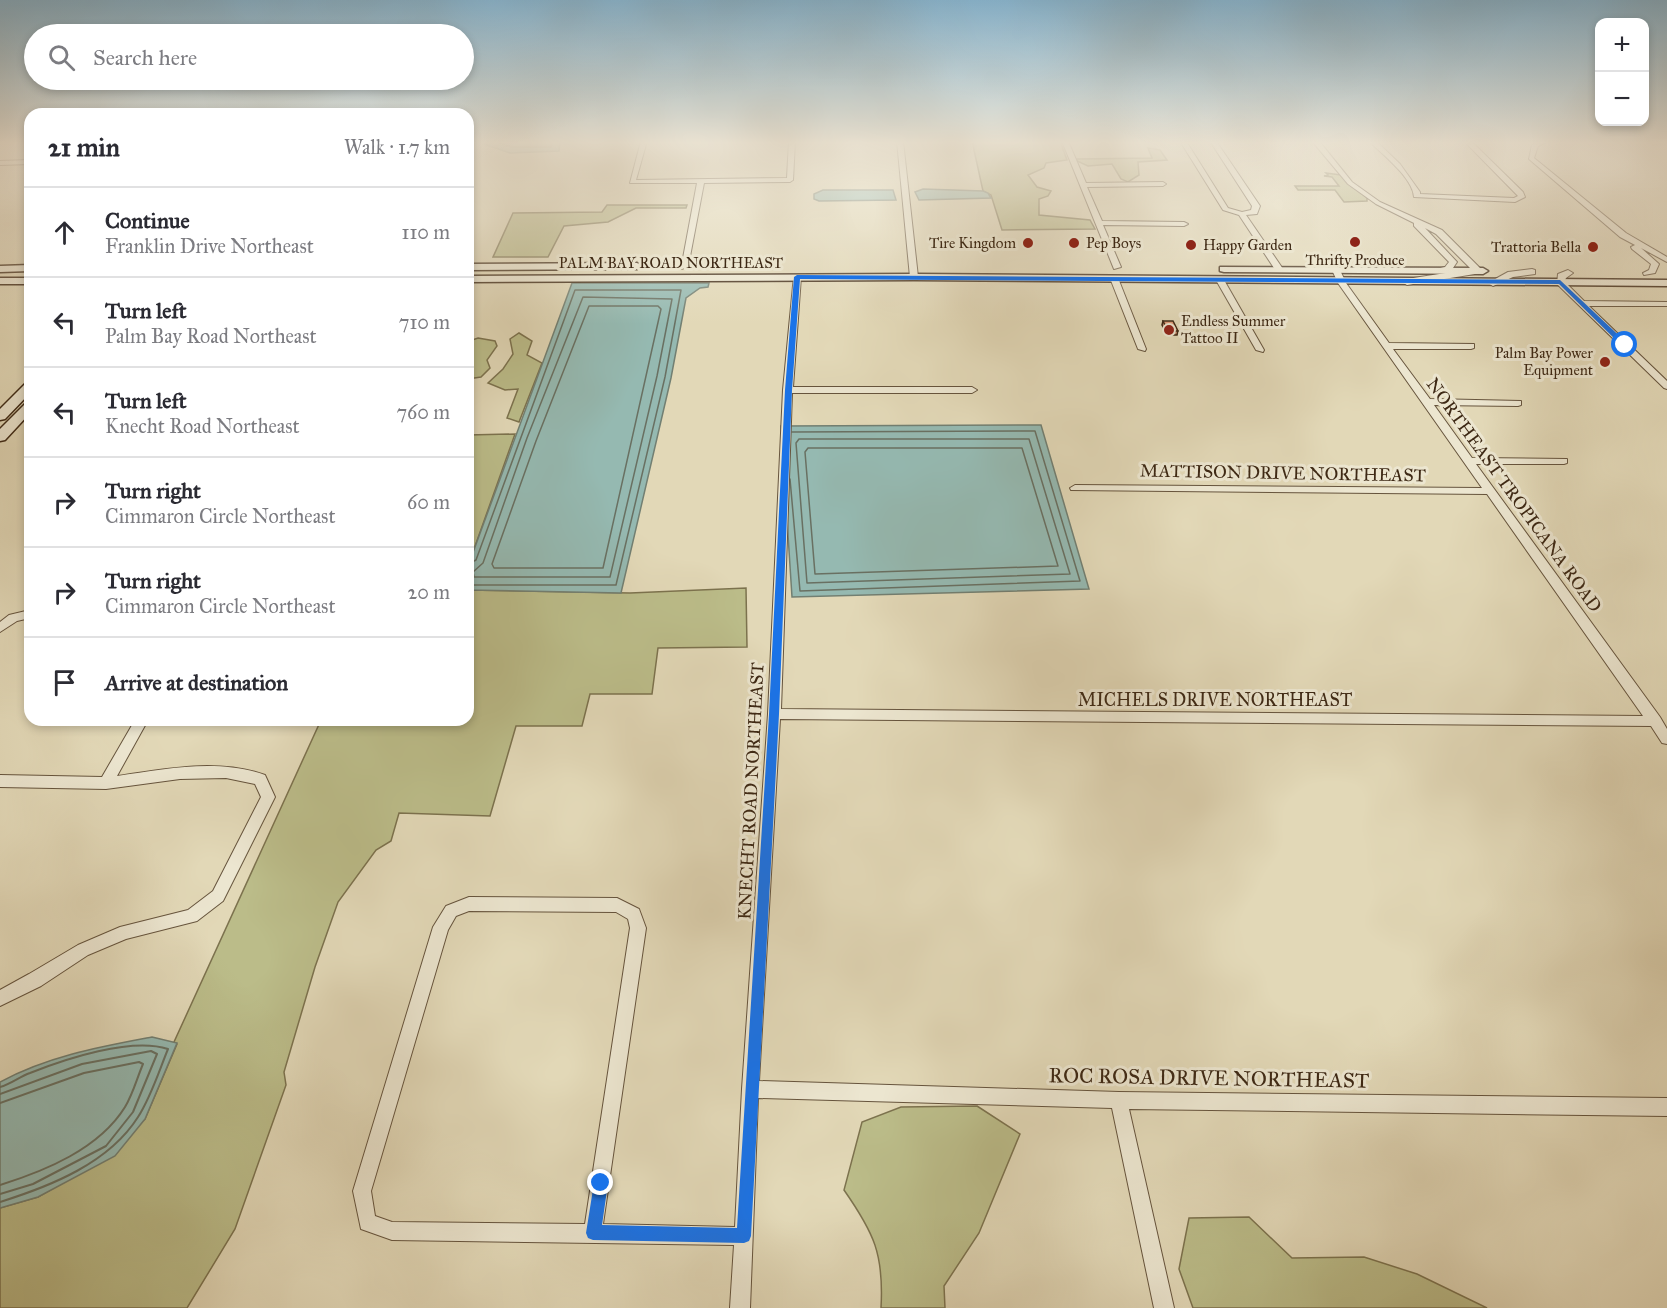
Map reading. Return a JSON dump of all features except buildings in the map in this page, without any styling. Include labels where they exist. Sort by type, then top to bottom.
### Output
[{"type":"main road","points":[[591,278],[624,266]]},
{"type":"main road","name":"PALM BAY ROAD NORTHEAST","points":[[474,267],[782,267],[1096,278],[1115,273]]},
{"type":"main road","points":[[759,277],[782,267]]},
{"type":"main road","points":[[0,269],[24,268]]},
{"type":"main road","points":[[1115,273],[1129,268],[1667,273]]},
{"type":"main road","name":"PALM BAY ROAD NORTHEAST","points":[[474,279],[797,277],[913,272],[1115,273],[1220,280],[1341,282],[1667,283]]},
{"type":"main road","points":[[0,281],[24,281]]},
{"type":"main road","points":[[0,430],[10,415],[4,412],[24,392]]},
{"type":"main road","points":[[0,437],[24,412]]},
{"type":"street","points":[[684,267],[696,202]]},
{"type":"street","points":[[906,202],[913,272]]},
{"type":"street","points":[[1090,202],[1142,349]]},
{"type":"street","points":[[1219,202],[1227,210],[1242,214],[1252,213],[1257,208],[1253,202]]},
{"type":"street","points":[[1377,202],[1442,202]]},
{"type":"street","points":[[1584,202],[1655,264],[1652,271],[1647,273]]},
{"type":"street","points":[[1407,203],[1412,219],[1453,262],[1448,269],[1439,271]]},
{"type":"street","points":[[1242,214],[1279,269]]},
{"type":"street","points":[[1412,219],[1452,241],[1479,271]]},
{"type":"street","points":[[1099,224],[1184,224]]},
{"type":"street","points":[[1623,235],[1667,260]]},
{"type":"street","name":"NORTHEAST TROPICANA ROAD","points":[[1336,270],[1341,282],[1386,346],[1667,739]]},
{"type":"street","points":[[1407,282],[1479,271]]},
{"type":"street","points":[[1493,283],[1511,274],[1532,272]]},
{"type":"street","points":[[1568,273],[1561,276],[1560,282],[1667,386]]},
{"type":"street","name":"KNECHT ROAD NORTHEAST","points":[[740,1308],[750,1089],[774,714],[788,390],[797,277]]},
{"type":"street","points":[[1220,280],[1260,350]]},
{"type":"street","points":[[1581,303],[1667,304]]},
{"type":"street","points":[[1386,346],[1471,346]]},
{"type":"street","points":[[788,390],[972,390]]},
{"type":"street","points":[[1427,402],[1518,403]]},
{"type":"street","points":[[1470,461],[1564,460]]},
{"type":"street","name":"MATTISON DRIVE NORTHEAST","points":[[1075,488],[1491,491]]},
{"type":"street","points":[[0,628],[13,618],[24,615]]},
{"type":"street","name":"MICHELS DRIVE NORTHEAST","points":[[774,714],[1655,721]]},
{"type":"street","points":[[106,783],[139,726]]},
{"type":"street","points":[[0,781],[106,783],[180,773],[226,772],[260,779],[268,797],[218,896],[192,916],[125,932],[83,950],[35,980],[0,998]]},
{"type":"street","points":[[593,1233],[638,928],[634,914],[617,905],[469,904],[451,911],[441,927],[362,1191],[367,1223],[392,1231],[744,1236]]},
{"type":"street","name":"ROC ROSA DRIVE NORTHEAST","points":[[750,1089],[1119,1100],[1667,1107]]},
{"type":"street","points":[[1119,1100],[1164,1308]]},
{"type":"green space","points":[[993,202],[1039,202],[1039,215],[1090,220],[1095,229],[1002,230]]},
{"type":"green space","points":[[607,205],[687,205],[686,208],[636,208],[608,222],[564,226],[548,257],[493,257],[513,213],[602,212]]},
{"type":"green space","points":[[519,333],[532,341],[527,355],[542,363],[519,422],[507,418],[518,389],[505,390],[488,383],[503,369],[513,354],[510,339]]},
{"type":"green space","points":[[474,339],[495,341],[497,346],[487,360],[490,368],[481,377],[474,378]]},
{"type":"green space","points":[[515,434],[474,549],[474,435]]},
{"type":"green space","points":[[746,588],[747,647],[658,648],[652,694],[590,694],[582,726],[516,726],[490,816],[399,813],[391,841],[376,850],[338,902],[315,967],[284,1072],[286,1085],[235,1229],[187,1308],[0,1308],[0,1208],[38,1197],[75,1176],[145,1119],[177,1044],[174,1042],[318,726],[474,726],[474,590],[630,593]]},
{"type":"green space","points":[[977,1106],[1020,1134],[979,1233],[944,1286],[945,1308],[881,1308],[881,1273],[875,1245],[863,1219],[844,1190],[862,1122],[901,1107]]},
{"type":"green space","points":[[1249,1217],[1292,1258],[1364,1257],[1417,1274],[1487,1308],[1193,1308],[1179,1269],[1189,1218]]},
{"type":"water","points":[[572,283],[709,283],[708,287],[700,288],[686,298],[671,378],[621,593],[474,590],[474,550]]},
{"type":"water","points":[[1041,425],[1089,589],[792,597],[781,426]]},
{"type":"water","points":[[152,1037],[177,1043],[145,1119],[115,1156],[38,1197],[0,1208],[0,1082],[55,1059]]},
{"type":"place","name":"Thrifty Produce","points":[[1355,242]]},
{"type":"place","name":"Tire Kingdom","points":[[1028,243]]},
{"type":"place","name":"Pep Boys","points":[[1074,243]]},
{"type":"place","name":"Happy Garden","points":[[1191,245]]},
{"type":"place","name":"Trattoria Bella","points":[[1593,247]]},
{"type":"place","name":"Endless Summer Tattoo II","points":[[1169,330]]},
{"type":"place","name":"Palm Bay Power Equipment","points":[[1605,362]]},
{"type":"route","points":[[601,1183],[593,1233],[744,1236],[750,1089],[774,714],[788,390],[797,277],[1560,282],[1625,345]]}]
